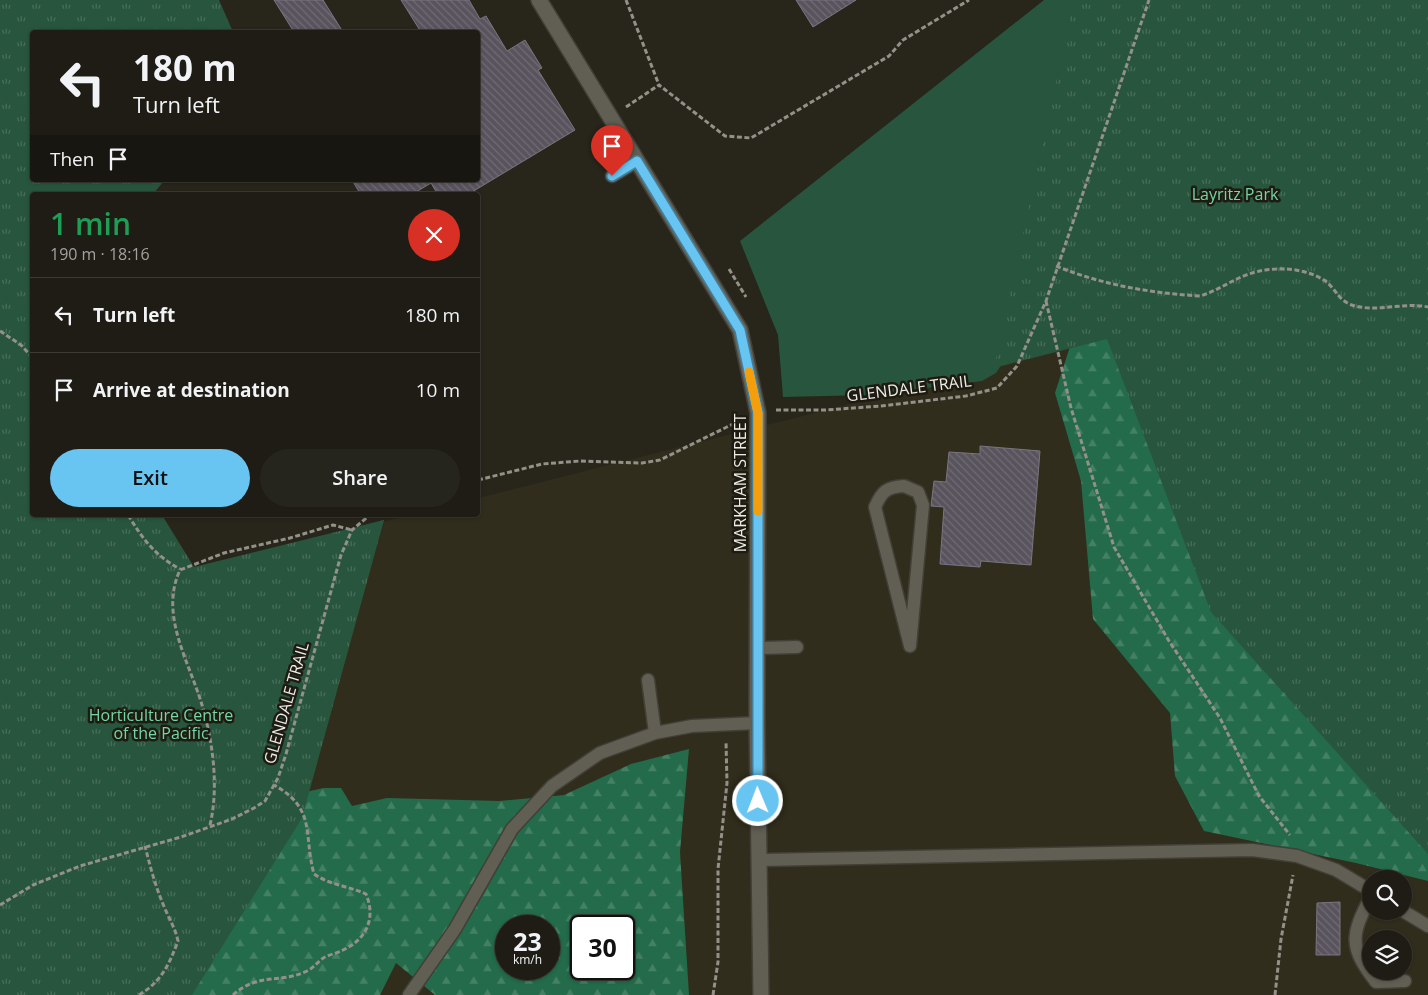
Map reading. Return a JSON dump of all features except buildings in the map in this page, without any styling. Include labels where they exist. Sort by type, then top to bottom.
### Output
[{"type":"street","name":"MARKHAM STREET","points":[[539,0],[740,330],[758,413],[757,723],[761,995]]},
{"type":"lane","points":[[612,176],[637,161]]},
{"type":"lane","points":[[904,486],[918,492],[923,505],[910,646],[875,507],[880,495],[889,487],[904,486]]},
{"type":"lane","points":[[758,648],[797,647]]},
{"type":"lane","points":[[648,680],[655,734]]},
{"type":"lane","points":[[410,995],[455,930],[512,829],[552,786],[600,753],[655,734],[692,726],[757,723]]},
{"type":"lane","points":[[759,860],[1252,850],[1297,856],[1336,870],[1362,886]]},
{"type":"lane","points":[[1362,913],[1358,921],[1354,945],[1364,965],[1376,982],[1405,981]]},
{"type":"lane","points":[[1412,916],[1428,926]]},
{"type":"path","points":[[626,0],[660,85],[725,136],[751,138],[889,56],[903,40],[969,0]]},
{"type":"path","name":"GLENDALE TRAIL","points":[[480,480],[542,464],[580,461],[642,463],[660,460],[679,453],[731,424],[758,413],[779,409],[826,410],[881,406],[966,396],[997,388],[1017,366],[1046,302],[1056,266],[1125,77],[1150,0]]},
{"type":"path","points":[[630,115],[626,107],[660,85]]},
{"type":"path","points":[[725,263],[741,287],[749,305]]},
{"type":"path","points":[[1056,266],[1092,280],[1134,289],[1200,296],[1211,293],[1241,277],[1278,268],[1289,268],[1324,280],[1344,302],[1358,307],[1414,305],[1428,307]]},
{"type":"path","points":[[1046,302],[1071,408],[1114,547],[1169,641],[1220,718],[1259,796],[1294,841],[1297,856],[1281,939],[1275,995]]},
{"type":"path","points":[[0,331],[22,345],[30,355]]},
{"type":"path","points":[[777,401],[779,409]]},
{"type":"path","points":[[129,517],[151,548],[162,560],[180,570]]},
{"type":"path","name":"GLENDALE TRAIL","points":[[0,905],[33,885],[80,866],[232,820],[265,801],[274,785],[286,754],[341,555],[352,530],[368,517]]},
{"type":"path","points":[[210,826],[213,812],[210,735],[171,609],[174,582],[180,570],[224,553],[290,538],[333,525],[352,530]]},
{"type":"path","points":[[713,995],[718,962],[718,869],[727,783],[727,723]]},
{"type":"path","points":[[233,995],[244,986],[257,980],[270,981],[308,971],[324,957],[344,950],[361,938],[370,925],[371,906],[366,894],[347,886],[326,882],[314,874],[308,852],[307,823],[300,804],[289,794],[274,785]]},
{"type":"path","points":[[139,995],[154,986],[172,958],[178,941],[174,924],[166,913],[158,891],[145,846]]},
{"type":"shaded area","points":[[1107,339],[1428,854],[1428,995],[197,995],[379,523],[402,517],[480,517],[480,497]]},
{"type":"green space","name":"Horticulture Centre of the Pacific","points":[[0,0],[219,0],[232,30],[30,30],[30,182],[163,182],[155,192],[30,192],[30,517],[163,517],[194,567],[384,520],[302,818],[192,995],[0,995]]},
{"type":"green space","points":[[1044,0],[1136,0],[1009,353],[996,373],[982,381],[868,395],[783,397],[778,335],[740,241]]},
{"type":"green space","name":"Layritz Park","points":[[1074,0],[1428,0],[1428,854],[1211,612],[1107,339],[994,368]]},
{"type":"green space","name":"Layritz Park","points":[[1428,0],[1428,881],[1412,877],[1412,870],[1384,870],[1204,831],[1175,776],[1170,713],[1093,619],[1081,481],[1055,393],[1087,294]]},
{"type":"green space","points":[[689,749],[680,852],[689,995],[435,995],[396,963],[380,995],[0,995],[282,797],[324,788],[341,788],[352,806],[387,798],[499,801],[564,795],[631,764]]},
{"type":"slow traffic","points":[[749,372],[758,413],[758,511]]},
{"type":"route","points":[[612,176],[637,161],[740,330],[758,413],[758,801]]}]
